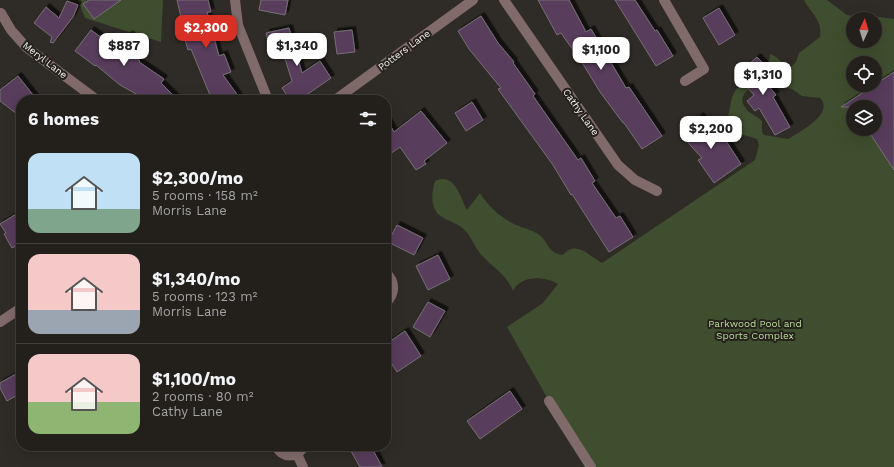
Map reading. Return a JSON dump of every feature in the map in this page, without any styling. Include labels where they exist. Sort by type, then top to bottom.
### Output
[{"type":"street","points":[[235,0],[238,25],[266,95]]},
{"type":"street","name":"Potters Lane","points":[[342,95],[473,0]]},
{"type":"street","name":"Cathy Lane","points":[[504,0],[618,165],[635,180],[657,191]]},
{"type":"street","points":[[664,0],[704,69],[686,81]]},
{"type":"street","name":"Meryl Lane","points":[[1,13],[11,30],[26,47],[90,95]]},
{"type":"street","points":[[391,279],[393,281],[394,288],[391,297]]},
{"type":"street","points":[[0,322],[16,311]]},
{"type":"street","points":[[549,400],[591,467]]},
{"type":"street","points":[[280,451],[286,455],[297,454],[300,451]]},
{"type":"street","points":[[297,454],[303,467]]},
{"type":"green space","points":[[78,0],[163,0],[161,42],[85,18]]},
{"type":"green space","name":"Parkwood Pool and Sports Complex","points":[[804,0],[827,0],[846,14],[846,48],[882,48],[882,17],[894,19],[894,467],[591,467],[549,401],[507,327],[543,303],[558,284],[546,279],[533,278],[521,282],[513,291],[507,280],[479,252],[464,229],[442,217],[435,210],[432,196],[435,181],[442,179],[452,183],[456,187],[467,210],[480,193],[486,202],[498,214],[512,223],[538,234],[545,240],[554,252],[563,255],[573,249],[578,249],[602,263],[755,160],[759,145],[757,139],[737,133],[728,117],[732,97],[736,89],[754,81],[763,73],[769,61],[770,54],[790,68],[796,62],[799,53],[820,37],[820,26],[816,17]],"holes":[[[766,84],[792,89],[802,96],[820,98],[823,104],[823,110],[814,122],[788,139],[764,135],[762,132],[762,121],[749,112],[742,101],[743,96],[750,89]]]},
{"type":"building","points":[[89,0],[121,0],[94,19],[83,4]]},
{"type":"building","points":[[177,0],[208,0],[211,12],[207,12],[219,56],[224,54],[231,72],[223,75],[237,95],[210,95],[191,49],[188,50],[181,26],[183,26]]},
{"type":"building","points":[[261,0],[288,0],[285,15],[259,10]]},
{"type":"building","points":[[538,0],[569,0],[586,32],[591,29],[626,88],[629,87],[662,136],[642,149],[600,92],[583,64],[561,33],[557,35]]},
{"type":"building","points":[[615,0],[635,0],[655,31],[657,30],[673,56],[656,66]]},
{"type":"building","points":[[67,1],[78,5],[73,17],[53,43],[50,42],[52,37],[34,23],[46,7],[59,18]]},
{"type":"building","points":[[719,8],[735,35],[719,45],[703,18]]},
{"type":"building","points":[[481,16],[498,43],[514,62],[513,63],[535,94],[533,96],[578,160],[581,158],[595,181],[592,183],[616,218],[620,216],[633,237],[609,252],[553,165],[498,89],[501,88],[469,49],[458,31]]},
{"type":"building","points":[[289,28],[302,73],[320,61],[331,78],[306,95],[287,95],[282,88],[292,81],[281,46],[270,49],[266,33]]},
{"type":"building","points":[[91,30],[117,49],[129,34],[139,42],[130,53],[140,61],[139,62],[164,79],[161,83],[173,95],[138,95],[120,85],[96,65],[95,66],[75,51]]},
{"type":"building","points":[[352,30],[355,52],[337,54],[334,32]]},
{"type":"building","points":[[757,57],[766,66],[758,73],[776,95],[773,97],[790,127],[775,135],[759,108],[755,111],[747,101],[754,95],[736,75]]},
{"type":"building","points":[[894,72],[894,170],[872,136],[882,136],[882,100],[852,100],[864,92],[882,92],[882,80]]},
{"type":"building","points":[[18,76],[33,95],[16,95],[16,113],[0,101],[0,90]]},
{"type":"building","points":[[472,102],[483,120],[466,131],[455,113]]},
{"type":"building","points":[[421,111],[447,143],[424,161],[426,164],[416,170],[400,147],[391,153],[391,127],[394,132]]},
{"type":"building","points":[[700,116],[724,142],[726,141],[741,164],[714,183],[698,160],[702,158],[680,134]]},
{"type":"building","points":[[16,214],[16,246],[12,248],[4,234],[6,233],[0,224]]},
{"type":"building","points":[[397,225],[423,238],[414,255],[391,244],[391,236]]},
{"type":"building","points":[[438,255],[450,279],[428,290],[416,266]]},
{"type":"building","points":[[428,302],[445,311],[430,337],[413,327]]},
{"type":"building","points":[[405,331],[421,356],[397,372],[391,363],[391,341]]},
{"type":"building","points":[[16,374],[16,396],[7,401],[0,388],[0,383]]},
{"type":"building","points":[[510,391],[522,409],[480,439],[467,421]]},
{"type":"building","points":[[351,451],[374,451],[382,467],[360,467]]}]
